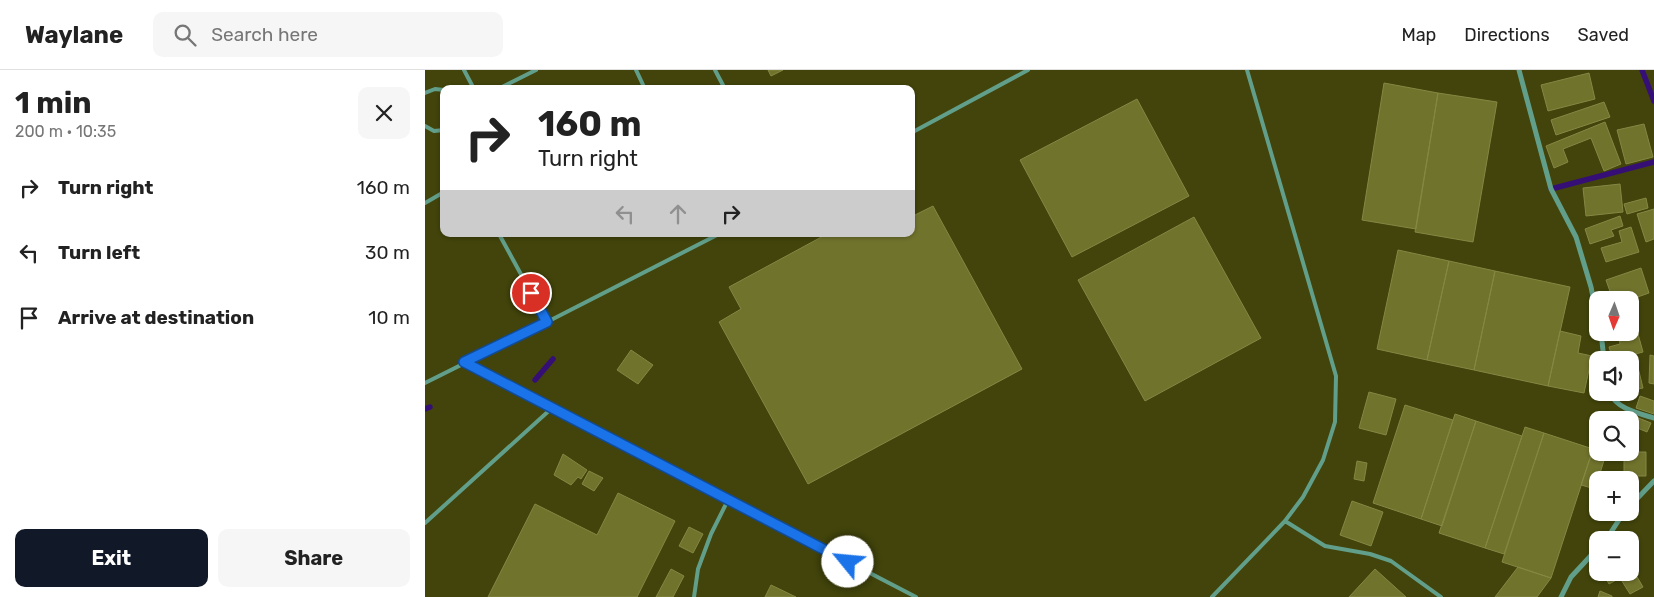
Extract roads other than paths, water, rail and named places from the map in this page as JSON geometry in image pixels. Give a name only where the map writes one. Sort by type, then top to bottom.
[{"type":"street","points":[[1519,70],[1549,182],[1576,237],[1592,291]]},
{"type":"street","points":[[1614,401],[1627,410],[1654,418]]},
{"type":"street","points":[[1639,497],[1654,481]]},
{"type":"street","points":[[1561,597],[1571,577],[1589,558]]},
{"type":"lane","points":[[464,70],[472,85]]},
{"type":"lane","points":[[506,85],[536,70]]},
{"type":"lane","points":[[635,70],[643,85]]},
{"type":"lane","points":[[715,70],[723,85]]},
{"type":"lane","points":[[915,130],[1028,70]]},
{"type":"lane","points":[[1212,597],[1285,521],[1303,497],[1323,460],[1335,422],[1336,376],[1247,70]]},
{"type":"lane","points":[[425,94],[435,89],[440,90]]},
{"type":"lane","points":[[425,126],[434,131],[440,130]]},
{"type":"lane","points":[[425,203],[440,194]]},
{"type":"lane","points":[[501,237],[547,322]]},
{"type":"lane","points":[[425,382],[713,237]]},
{"type":"lane","points":[[464,362],[916,597]]},
{"type":"lane","points":[[425,523],[552,408]]},
{"type":"lane","points":[[694,597],[698,569],[711,534],[729,500]]},
{"type":"lane","points":[[1285,521],[1325,546],[1370,554],[1391,561],[1441,597]]},
{"type":"waterway","points":[[1642,70],[1654,101]]},
{"type":"waterway","points":[[1551,189],[1654,162]]},
{"type":"waterway","points":[[535,380],[553,359]]},
{"type":"waterway","points":[[425,409],[430,407]]}]
